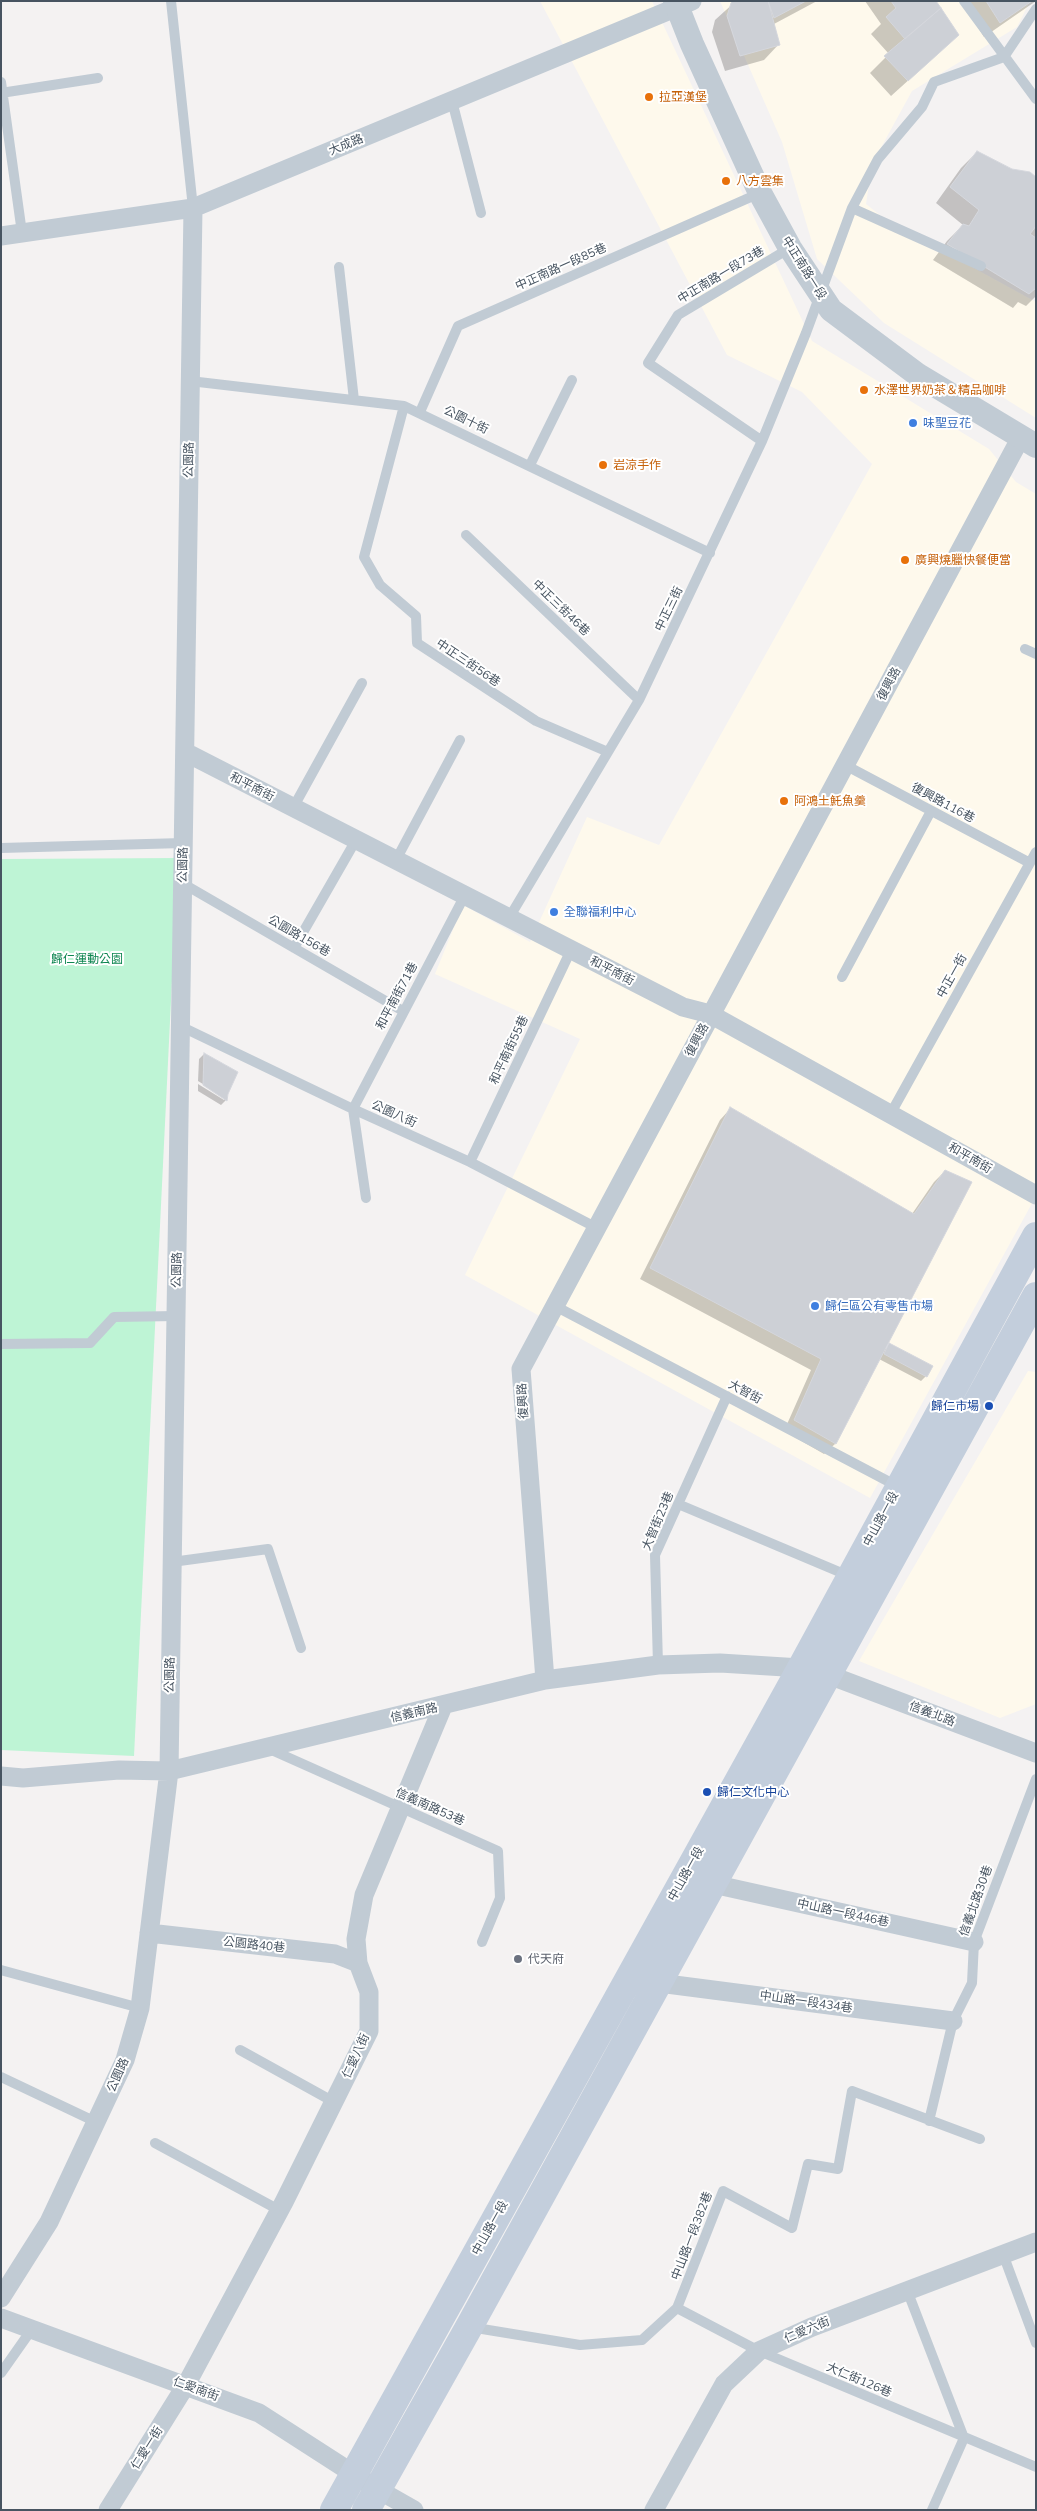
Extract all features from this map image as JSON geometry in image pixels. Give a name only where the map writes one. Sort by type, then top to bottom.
[{"type":"main road","name":"中山路一段","points":[[372,2499],[469,2327],[829,1674],[911,1494],[1035,1239]]},
{"type":"main road","name":"中山路一段","points":[[334,2510],[850,1577],[911,1494],[1036,1296]]},
{"type":"street","name":"大成路","points":[[1,236],[193,208],[682,4]]},
{"type":"street","name":"中正南路一段","points":[[682,4],[692,44],[760,194],[790,248],[831,310],[918,375],[1028,441]]},
{"type":"street","name":"公園路","points":[[1,2298],[49,2222],[125,2060],[140,2008],[169,1771],[193,208]]},
{"type":"street","name":"復興路","points":[[545,1680],[521,1369],[845,765],[1028,441]]},
{"type":"street","name":"和平南街","points":[[185,752],[683,1007],[710,1014],[1036,1195]]},
{"type":"street","name":"信義南路","points":[[1,1776],[23,1778],[119,1770],[169,1771],[545,1680],[658,1665],[720,1663],[801,1668],[829,1674]]},
{"type":"street","name":"信義北路","points":[[829,1674],[1036,1753]]},
{"type":"street","name":"仁愛八街","points":[[186,2385],[279,2210],[369,2032],[369,1992],[358,1963],[356,1939],[364,1895],[443,1706]]},
{"type":"street","name":"中山路一段446巷","points":[[713,1884],[974,1942]]},
{"type":"street","name":"公園路40巷","points":[[149,1933],[335,1954],[358,1963]]},
{"type":"street","name":"中山路一段434巷","points":[[659,1983],[953,2022]]},
{"type":"street","name":"仁愛六街","points":[[654,2510],[724,2384],[758,2351],[812,2327],[1036,2242]]},
{"type":"street","name":"仁愛南街","points":[[1,2318],[259,2413],[354,2474],[372,2499],[414,2510]]},
{"type":"street","name":"仁愛一街","points":[[108,2510],[186,2385]]},
{"type":"lane","points":[[171,1],[193,208]]},
{"type":"lane","points":[[964,1],[1036,99]]},
{"type":"lane","points":[[1004,56],[1036,9]]},
{"type":"lane","name":"中正三街","points":[[509,918],[639,700],[762,441],[820,296],[852,208],[878,159],[922,107],[934,82],[1004,56]]},
{"type":"lane","points":[[22,233],[2,89],[98,78]]},
{"type":"lane","points":[[452,101],[481,213]]},
{"type":"lane","name":"中正南路一段85巷","points":[[420,412],[458,326],[760,194]]},
{"type":"lane","points":[[852,208],[981,266]]},
{"type":"lane","name":"中正南路一段73巷","points":[[762,441],[648,363],[678,315],[790,248]]},
{"type":"lane","points":[[339,267],[354,400]]},
{"type":"lane","points":[[530,465],[572,380]]},
{"type":"lane","name":"公園十街","points":[[190,381],[404,406],[420,412],[710,553]]},
{"type":"lane","name":"中正三街56巷","points":[[404,406],[364,557],[380,585],[416,616],[417,643],[536,721],[608,752]]},
{"type":"lane","name":"中正三街46巷","points":[[466,535],[639,700]]},
{"type":"lane","points":[[1025,649],[1036,654]]},
{"type":"lane","points":[[293,808],[362,683]]},
{"type":"lane","points":[[396,860],[460,740]]},
{"type":"lane","name":"復興路116巷","points":[[845,765],[1030,863]]},
{"type":"lane","points":[[842,977],[931,811]]},
{"type":"lane","points":[[294,948],[356,840]]},
{"type":"lane","points":[[1,848],[183,843]]},
{"type":"lane","name":"中正一街","points":[[891,1113],[1036,852]]},
{"type":"lane","name":"公園路156巷","points":[[182,883],[403,1011]]},
{"type":"lane","name":"和平南街71巷","points":[[352,1109],[465,895]]},
{"type":"lane","name":"和平南街55巷","points":[[470,1162],[571,950]]},
{"type":"lane","name":"公園八街","points":[[180,1026],[352,1109],[470,1162],[597,1228]]},
{"type":"lane","points":[[352,1109],[366,1198]]},
{"type":"lane","name":"大智街","points":[[555,1306],[911,1494]]},
{"type":"lane","points":[[1,1344],[90,1343],[114,1316],[176,1316]]},
{"type":"lane","name":"大智街23巷","points":[[658,1665],[656,1556],[728,1396]]},
{"type":"lane","points":[[678,1504],[850,1577]]},
{"type":"lane","points":[[172,1562],[268,1549],[301,1648]]},
{"type":"lane","name":"信義南路53巷","points":[[266,1748],[498,1851],[500,1898],[482,1942]]},
{"type":"lane","name":"信義北路30巷","points":[[929,2121],[953,2022],[972,1983],[974,1942],[1036,1779]]},
{"type":"lane","points":[[1,1970],[140,2008]]},
{"type":"lane","points":[[240,2050],[334,2102]]},
{"type":"lane","points":[[1,2077],[96,2122]]},
{"type":"lane","name":"中山路一段382巷","points":[[469,2327],[580,2345],[642,2340],[677,2308],[723,2191],[792,2228],[808,2164],[838,2169],[852,2091],[980,2139]]},
{"type":"lane","points":[[155,2143],[279,2210]]},
{"type":"lane","points":[[1003,2254],[1036,2343]]},
{"type":"lane","points":[[907,2290],[964,2438],[932,2510]]},
{"type":"lane","name":"大仁街126巷","points":[[677,2308],[758,2351],[1036,2467]]},
{"type":"lane","points":[[1,2373],[32,2329]]},
{"type":"shaded area","points":[[540,1],[652,1],[812,341],[989,449],[1016,482],[1036,494],[1036,1196],[870,1498],[465,1275],[580,1039],[435,974],[463,905],[530,942],[587,817],[659,845],[872,464],[802,392],[727,355]]},
{"type":"shaded area","points":[[720,1],[1030,1],[1017,27],[912,91],[872,164],[866,204],[886,220],[1036,302],[1036,418],[884,323],[817,259],[782,142]]},
{"type":"shaded area","points":[[1028,1371],[1036,1372],[1036,1704],[1000,1718],[859,1661]]},
{"type":"green space","name":"歸仁運動公園","points":[[178,858],[134,1756],[1,1750],[1,859]]},
{"type":"building","points":[[733,1],[768,1],[780,45],[740,56],[727,16]]},
{"type":"building","points":[[768,1],[806,1],[774,18]]},
{"type":"building","points":[[891,1],[936,1],[941,8],[905,39],[886,17],[896,8]]},
{"type":"building","points":[[986,1],[1032,1],[1000,23]]},
{"type":"building","points":[[941,8],[959,35],[908,81],[884,56]]},
{"type":"building","points":[[977,151],[1012,169],[1030,172],[1036,177],[1036,226],[1030,234],[1036,238],[1036,288],[1029,294],[947,244],[963,224],[969,226],[979,210],[950,187]]},
{"type":"building","points":[[204,1053],[238,1072],[228,1094],[227,1101],[203,1085]]},
{"type":"building","name":"歸仁區公有零售市場","points":[[730,1107],[914,1214],[945,1170],[972,1182],[836,1444],[794,1420],[821,1359],[650,1268]]},
{"type":"building","points":[[889,1343],[933,1366],[927,1377],[884,1354]]},
{"type":"place","name":"拉亞漢堡","points":[[649,97]]},
{"type":"place","name":"八方雲集","points":[[726,181]]},
{"type":"place","name":"水澤世界奶茶＆精品咖啡","points":[[864,390]]},
{"type":"place","name":"味聖豆花","points":[[913,423]]},
{"type":"place","name":"岩涼手作","points":[[603,465]]},
{"type":"place","name":"廣興燒臘快餐便當","points":[[905,560]]},
{"type":"place","name":"阿鴻土魠魚羹","points":[[784,801]]},
{"type":"place","name":"全聯福利中心","points":[[554,912]]},
{"type":"place","name":"歸仁區公有零售市場","points":[[815,1306]]},
{"type":"place","name":"歸仁市場","points":[[989,1406]]},
{"type":"place","name":"歸仁文化中心","points":[[707,1792]]},
{"type":"place","name":"代天府","points":[[518,1959]]}]
